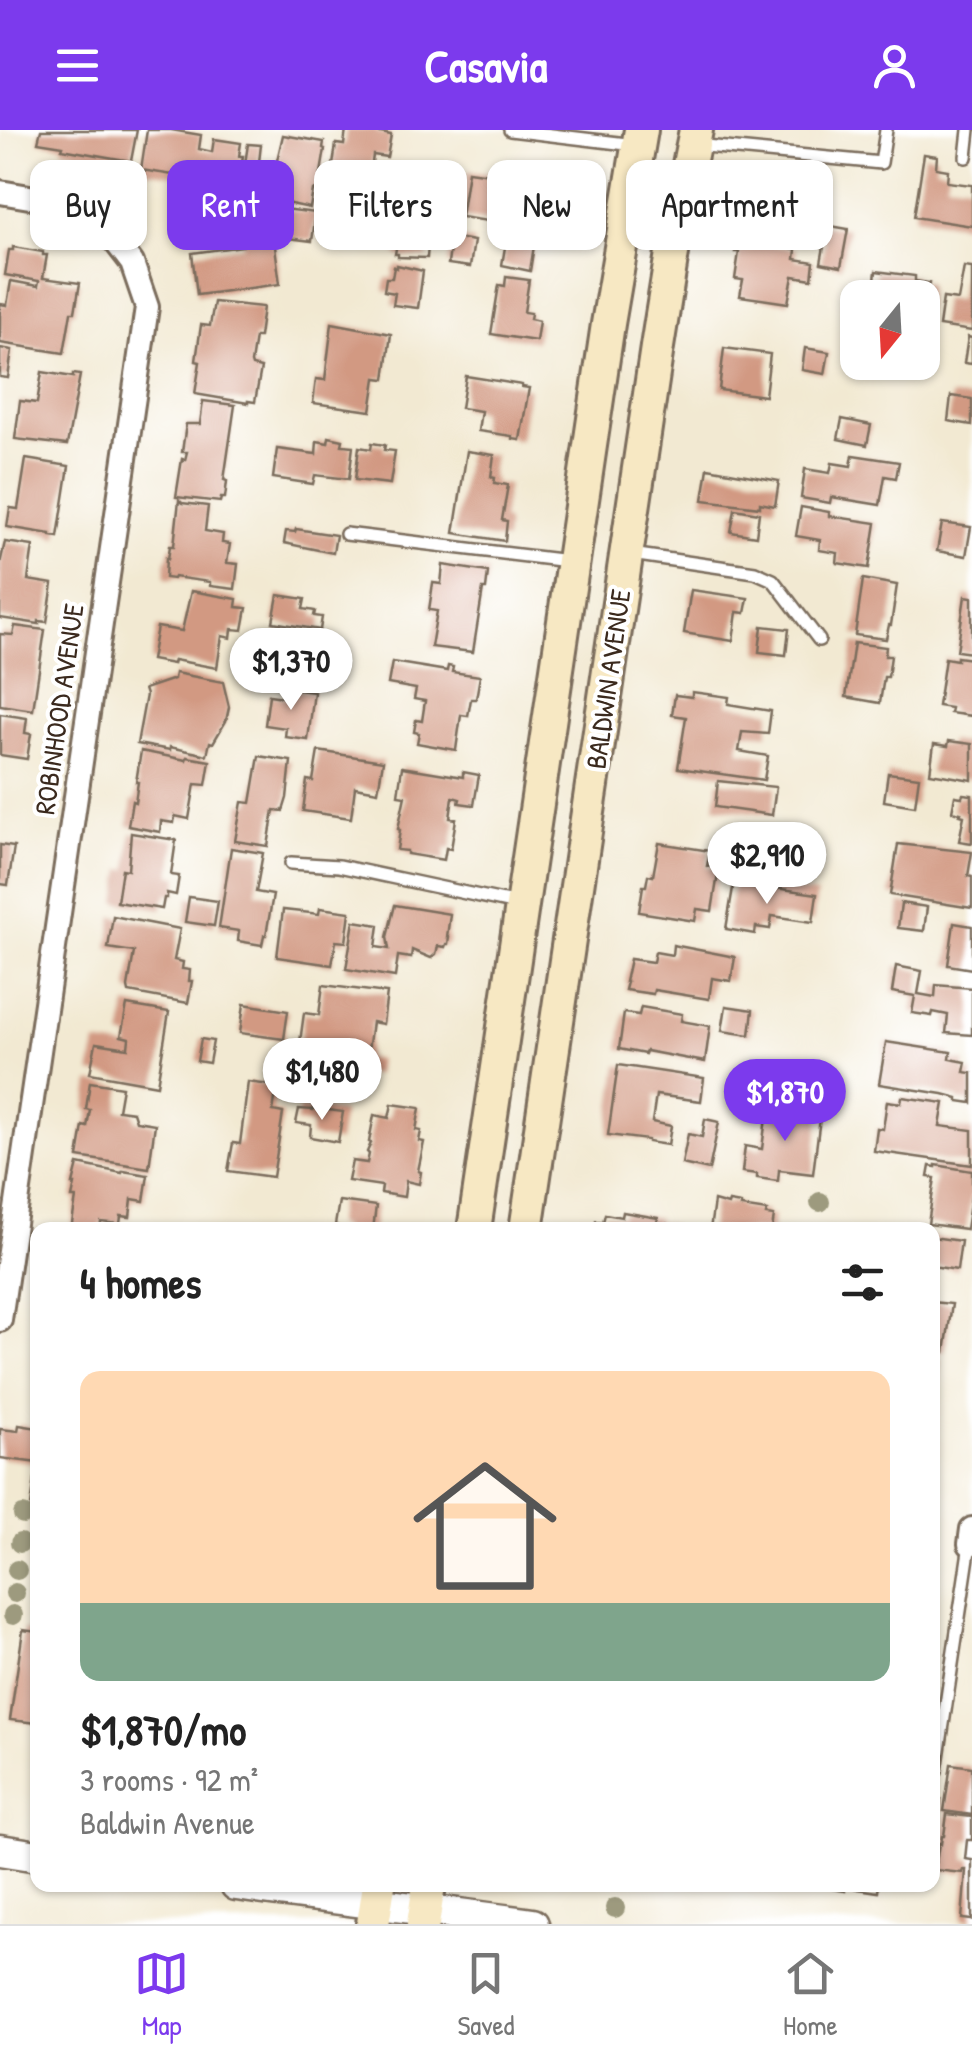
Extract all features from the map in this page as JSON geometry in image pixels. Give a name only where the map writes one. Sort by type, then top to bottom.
[{"type":"main road","name":"BALDWIN AVENUE","points":[[475,1222],[572,562],[640,138]]},
{"type":"main road","name":"BALDWIN AVENUE","points":[[527,1222],[675,234],[694,138]]},
{"type":"main road","points":[[521,905],[573,914]]},
{"type":"street","name":"ROBINHOOD AVENUE","points":[[0,192],[59,202],[105,228],[132,263],[148,307],[0,1320]]},
{"type":"street","points":[[0,1850],[30,1855]]},
{"type":"street","points":[[285,1892],[376,1905],[426,1906],[533,1924]]},
{"type":"lane","points":[[510,130],[640,138]]},
{"type":"lane","points":[[694,138],[881,163],[886,130]]},
{"type":"lane","points":[[966,157],[969,130]]},
{"type":"lane","points":[[346,534],[572,562]]},
{"type":"lane","points":[[626,554],[755,572],[773,580],[819,640]]},
{"type":"lane","points":[[291,863],[339,866],[521,905]]},
{"type":"lane","points":[[940,1744],[971,1537]]},
{"type":"building","points":[[41,130],[137,130],[131,160],[38,142]]},
{"type":"building","points":[[147,130],[201,135],[199,149],[212,152],[214,139],[241,143],[239,156],[243,156],[242,160],[167,160],[167,174],[147,171],[147,160],[142,160]]},
{"type":"building","points":[[346,130],[377,130],[391,135],[387,157],[334,160],[336,144],[344,145]]},
{"type":"building","points":[[283,135],[324,142],[323,160],[314,160],[310,208],[294,205],[294,160],[277,160]]},
{"type":"building","points":[[248,144],[261,145],[259,160],[246,160]]},
{"type":"building","points":[[924,154],[937,156],[936,168],[948,170],[947,182],[972,185],[972,226],[914,217]]},
{"type":"building","points":[[468,171],[487,174],[487,221],[467,218]]},
{"type":"building","points":[[294,210],[314,213],[312,241],[294,239]]},
{"type":"building","points":[[833,226],[848,229],[841,267],[821,263],[823,250],[833,250]]},
{"type":"building","points":[[467,240],[474,241],[470,267],[448,264],[450,250],[467,250]]},
{"type":"building","points":[[9,250],[47,255],[43,278],[80,283],[64,353],[0,343],[0,304],[7,305],[11,281],[38,286],[39,281],[5,275]]},
{"type":"building","points":[[275,250],[280,284],[197,295],[192,253]]},
{"type":"building","points":[[396,250],[428,250],[427,258],[395,254]]},
{"type":"building","points":[[504,250],[533,250],[530,271],[502,265]]},
{"type":"building","points":[[796,250],[795,259],[814,262],[812,279],[793,276],[788,303],[740,296],[743,280],[735,279],[739,252],[735,252]]},
{"type":"building","points":[[397,265],[423,271],[418,308],[393,305],[395,293],[384,291],[386,278],[392,278]]},
{"type":"building","points":[[964,267],[972,268],[972,331],[940,326],[943,298],[958,300]]},
{"type":"building","points":[[876,271],[915,276],[915,280],[875,280]]},
{"type":"building","points":[[506,277],[529,280],[524,312],[539,321],[536,341],[491,334],[499,285],[505,286]]},
{"type":"building","points":[[214,302],[263,307],[251,363],[261,368],[255,402],[195,394],[201,325],[210,326]]},
{"type":"building","points":[[332,323],[391,334],[385,379],[376,378],[371,411],[313,403],[316,379],[325,380]]},
{"type":"building","points":[[968,337],[972,338],[972,364],[964,363]]},
{"type":"building","points":[[0,348],[12,350],[8,378],[0,377]]},
{"type":"building","points":[[724,348],[770,354],[765,396],[719,390]]},
{"type":"building","points":[[805,348],[829,352],[825,374],[802,370]]},
{"type":"building","points":[[42,372],[80,375],[67,445],[15,439],[20,401],[37,403]]},
{"type":"building","points":[[466,376],[529,388],[520,440],[478,431],[481,411],[461,408]]},
{"type":"building","points":[[951,396],[972,399],[972,425],[948,421]]},
{"type":"building","points":[[203,401],[235,405],[225,498],[220,502],[176,497],[182,459],[185,460],[187,452],[182,452],[186,424],[200,424]]},
{"type":"building","points":[[842,419],[871,425],[867,445],[838,439]]},
{"type":"building","points":[[329,437],[353,446],[349,479],[315,475],[313,484],[273,478],[277,449],[316,454],[317,441],[328,443]]},
{"type":"building","points":[[372,443],[395,451],[390,484],[355,480],[359,447],[371,449]]},
{"type":"building","points":[[467,451],[494,455],[491,477],[495,478],[494,483],[508,485],[502,520],[507,521],[505,541],[454,533]]},
{"type":"building","points":[[853,455],[899,462],[896,478],[885,476],[880,505],[831,497],[830,503],[801,498],[805,469],[830,473],[832,463],[851,466]]},
{"type":"building","points":[[26,459],[69,466],[58,537],[7,527],[10,508],[18,509]]},
{"type":"building","points":[[708,468],[779,481],[775,506],[703,500]]},
{"type":"building","points":[[179,500],[208,506],[205,531],[223,534],[222,543],[230,544],[227,563],[238,564],[235,589],[210,586],[210,582],[165,578],[166,558],[170,546],[174,546]]},
{"type":"building","points":[[801,507],[876,523],[869,568],[837,563],[838,553],[819,550],[820,540],[796,536]]},
{"type":"building","points":[[735,509],[759,513],[756,536],[731,532]]},
{"type":"building","points":[[942,523],[971,527],[966,556],[937,551]]},
{"type":"building","points":[[286,531],[336,535],[333,553],[284,543]]},
{"type":"building","points":[[5,542],[33,546],[28,580],[53,584],[47,622],[0,618],[0,564]]},
{"type":"building","points":[[443,565],[488,572],[473,652],[431,647],[437,611],[429,610],[433,583],[441,584]]},
{"type":"building","points":[[863,579],[897,585],[886,639],[855,635]]},
{"type":"building","points":[[691,590],[748,598],[745,613],[737,612],[733,641],[684,633]]},
{"type":"building","points":[[191,591],[237,599],[236,607],[247,608],[243,630],[232,629],[231,638],[222,636],[217,668],[151,660],[157,627],[182,631]]},
{"type":"building","points":[[278,595],[305,599],[303,609],[322,617],[320,630],[273,622]]},
{"type":"building","points":[[965,596],[972,597],[972,653],[957,651]]},
{"type":"building","points":[[15,626],[45,630],[33,710],[0,705],[0,634],[13,635]]},
{"type":"building","points":[[762,626],[789,629],[786,655],[759,652]]},
{"type":"building","points":[[854,643],[886,647],[885,656],[891,656],[880,703],[846,697]]},
{"type":"building","points":[[945,658],[972,659],[972,716],[950,713],[951,708],[938,706]]},
{"type":"building","points":[[392,662],[447,671],[448,666],[453,667],[452,672],[480,676],[468,716],[461,715],[456,750],[417,743],[416,720],[422,721],[425,701],[414,699],[416,689],[388,684]]},
{"type":"building","points":[[175,673],[223,682],[229,707],[226,721],[210,742],[207,755],[137,744],[144,689],[174,679]]},
{"type":"building","points":[[291,689],[314,692],[308,740],[285,737],[286,728],[265,725],[269,695],[290,698]]},
{"type":"building","points":[[692,692],[729,697],[728,704],[771,711],[768,734],[742,732],[739,751],[768,756],[764,780],[678,768],[686,717],[672,715],[675,695],[692,697]]},
{"type":"building","points":[[0,714],[27,718],[25,733],[31,734],[27,759],[0,755]]},
{"type":"building","points":[[949,741],[972,744],[972,780],[930,773],[934,744],[948,746]]},
{"type":"building","points":[[141,751],[210,761],[206,785],[195,784],[189,819],[175,816],[174,823],[161,821],[160,832],[128,826]]},
{"type":"building","points":[[318,751],[383,761],[378,791],[355,787],[351,818],[303,811],[307,780],[313,781]]},
{"type":"building","points":[[259,756],[291,761],[287,798],[283,811],[274,810],[268,846],[235,841],[242,802],[251,803]]},
{"type":"building","points":[[402,767],[463,777],[463,772],[479,775],[474,805],[459,803],[460,799],[453,797],[450,818],[456,819],[451,849],[446,848],[444,860],[397,850],[405,796],[398,795]]},
{"type":"building","points":[[888,773],[919,777],[915,806],[884,801]]},
{"type":"building","points":[[718,781],[776,787],[772,815],[715,807]]},
{"type":"building","points":[[972,795],[972,843],[959,841],[964,816],[952,811],[955,796]]},
{"type":"building","points":[[131,833],[176,840],[171,875],[179,876],[176,895],[167,893],[162,909],[117,902],[122,869],[128,870]]},
{"type":"building","points":[[659,843],[710,851],[707,866],[719,868],[712,911],[697,909],[695,921],[639,912],[643,886],[648,875],[653,876]]},
{"type":"building","points":[[898,844],[972,852],[968,876],[972,877],[972,908],[890,895]]},
{"type":"building","points":[[0,845],[14,847],[8,885],[0,884]]},
{"type":"building","points":[[231,848],[263,853],[256,892],[273,895],[262,945],[238,941],[239,931],[219,928]]},
{"type":"building","points":[[734,882],[817,894],[813,922],[772,916],[770,929],[756,927],[755,934],[726,929]]},
{"type":"building","points":[[189,897],[218,901],[214,926],[185,922]]},
{"type":"building","points":[[901,903],[927,907],[924,931],[898,928]]},
{"type":"building","points":[[395,905],[450,914],[448,944],[438,946],[431,958],[412,950],[411,958],[398,956],[395,977],[346,969],[354,921],[379,925],[376,947],[389,949],[387,937]]},
{"type":"building","points":[[320,908],[350,912],[346,942],[336,941],[332,965],[277,957],[283,910],[319,914]]},
{"type":"building","points":[[113,916],[180,929],[174,960],[183,962],[182,969],[190,970],[188,1003],[129,992],[134,952],[108,948]]},
{"type":"building","points":[[954,923],[972,926],[972,969],[948,965]]},
{"type":"building","points":[[673,945],[735,957],[731,981],[712,978],[709,999],[654,990],[653,994],[625,990],[630,959],[653,962],[655,952],[672,955]]},
{"type":"building","points":[[896,966],[922,971],[918,994],[935,997],[936,985],[972,988],[972,1035],[946,1033],[948,1015],[912,1013],[915,996],[892,992]]},
{"type":"building","points":[[323,985],[387,993],[383,1024],[372,1022],[367,1058],[378,1060],[376,1075],[297,1064],[304,1013],[319,1015]]},
{"type":"building","points":[[244,1004],[288,1011],[284,1039],[240,1033]]},
{"type":"building","points":[[127,1005],[169,1012],[157,1085],[90,1073],[96,1043],[128,1048],[129,1038],[121,1036]]},
{"type":"building","points":[[726,1006],[753,1010],[750,1035],[722,1031]]},
{"type":"building","points":[[641,1007],[682,1014],[681,1021],[710,1026],[705,1062],[619,1049],[624,1013],[639,1015]]},
{"type":"building","points":[[201,1039],[213,1041],[209,1063],[197,1061]]},
{"type":"building","points":[[886,1042],[951,1052],[950,1059],[966,1062],[964,1072],[972,1073],[972,1103],[943,1094],[879,1084]]},
{"type":"building","points":[[618,1065],[704,1078],[701,1101],[656,1095],[652,1122],[671,1126],[668,1145],[608,1135]]},
{"type":"building","points":[[90,1082],[122,1087],[118,1110],[133,1112],[136,1121],[155,1124],[149,1168],[78,1157],[90,1110],[86,1109]]},
{"type":"building","points":[[248,1082],[277,1086],[273,1111],[283,1113],[273,1177],[228,1171],[233,1143],[240,1144]]},
{"type":"building","points":[[902,1097],[944,1103],[940,1126],[972,1130],[972,1165],[874,1151],[877,1128],[883,1129],[887,1101],[901,1103]]},
{"type":"building","points":[[392,1104],[420,1108],[416,1130],[421,1131],[419,1141],[424,1142],[419,1184],[406,1181],[404,1197],[381,1193],[382,1186],[348,1181],[352,1161],[367,1163],[374,1115],[389,1118]]},
{"type":"building","points":[[775,1104],[821,1110],[813,1174],[779,1170],[778,1181],[742,1172],[745,1146],[762,1149],[766,1118],[773,1119]]},
{"type":"building","points":[[299,1109],[343,1112],[338,1142],[310,1137],[311,1125],[296,1123]]},
{"type":"building","points":[[705,1119],[719,1122],[709,1170],[682,1164],[688,1134],[702,1137]]},
{"type":"building","points":[[78,1164],[148,1175],[144,1201],[132,1199],[130,1217],[121,1216],[120,1222],[72,1222],[76,1198],[72,1198]]},
{"type":"building","points":[[930,1166],[972,1171],[966,1229],[928,1222],[935,1178],[928,1177]]},
{"type":"building","points":[[339,1201],[376,1206],[374,1222],[336,1222]]},
{"type":"building","points":[[714,1201],[741,1204],[774,1216],[773,1222],[711,1222]]},
{"type":"building","points":[[623,1212],[658,1218],[657,1222],[603,1222],[605,1214],[622,1217]]},
{"type":"building","points":[[940,1238],[961,1241],[957,1270],[940,1267]]},
{"type":"building","points":[[940,1303],[952,1304],[945,1352],[940,1351]]},
{"type":"building","points":[[19,1425],[30,1427],[30,1462],[0,1458],[0,1429],[18,1431]]},
{"type":"building","points":[[23,1630],[30,1631],[30,1722],[10,1720]]},
{"type":"building","points":[[951,1764],[972,1767],[972,1815],[944,1811]]},
{"type":"building","points":[[947,1814],[972,1817],[972,1840],[967,1840],[965,1859],[972,1860],[972,1920],[962,1919],[966,1870],[940,1871],[940,1844]]}]
